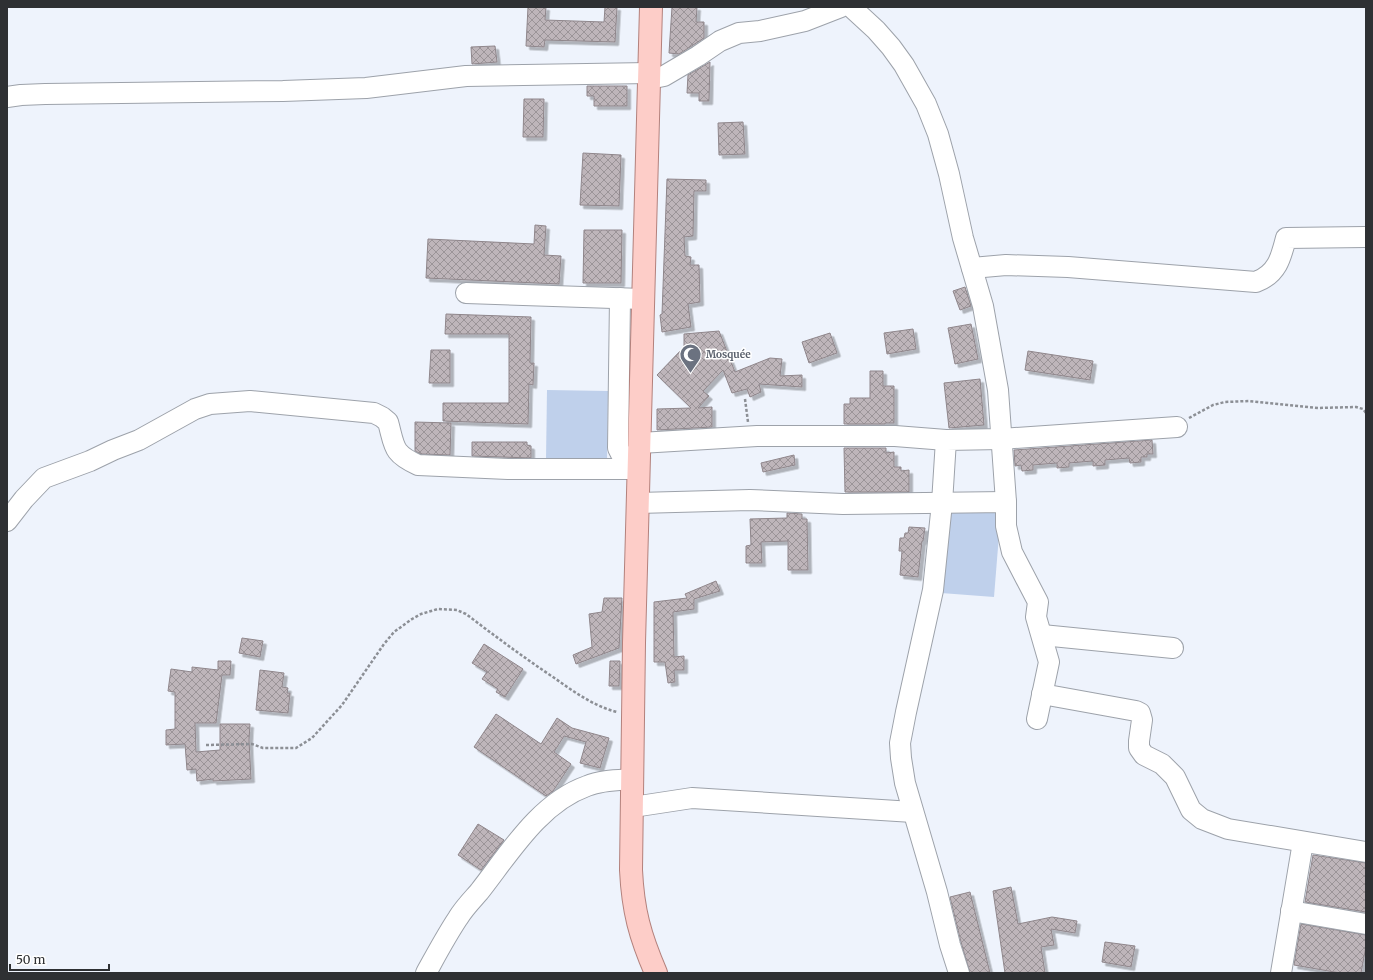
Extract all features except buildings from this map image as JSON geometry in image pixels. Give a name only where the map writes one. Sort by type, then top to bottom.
[{"type":"main road","points":[[651,7],[639,456],[631,863],[633,897],[637,921],[644,946],[656,973]]},
{"type":"street","points":[[7,97],[21,94],[284,91],[366,88],[466,76],[664,76],[720,41],[739,33],[760,31],[805,21],[841,7]]},
{"type":"street","points":[[851,7],[876,30],[891,47],[912,78],[926,104],[938,134],[949,174],[963,238],[983,306],[998,390],[1000,439],[1006,502],[1006,526],[1012,552],[1038,602],[1036,617],[1049,662],[1037,719]]},
{"type":"street","points":[[972,268],[1006,265],[1068,267],[1256,282],[1271,274],[1277,266],[1286,238],[1365,237]]},
{"type":"street","points":[[466,293],[643,299]]},
{"type":"street","points":[[620,298],[618,448],[621,454],[627,457],[639,456]]},
{"type":"street","points":[[7,521],[24,499],[44,478],[140,440],[195,409],[210,404],[230,402],[250,401],[374,413],[388,422],[392,443],[397,452],[406,460],[418,465],[508,469],[639,456],[750,437],[894,436],[946,440],[1000,439],[1177,427]]},
{"type":"street","points":[[946,440],[942,502],[933,590],[914,671],[900,743],[905,783],[959,973]]},
{"type":"street","points":[[638,503],[750,500],[843,504],[1006,502]]},
{"type":"street","points":[[1042,635],[1173,648]]},
{"type":"street","points":[[1042,694],[1136,711],[1140,713],[1142,720],[1139,748],[1144,755],[1162,764],[1175,777],[1191,810],[1202,819],[1228,829],[1366,852]]},
{"type":"street","points":[[426,973],[459,916],[480,891],[501,861],[537,820],[559,800],[586,786],[604,781],[632,779]]},
{"type":"street","points":[[633,807],[692,798],[913,812]]},
{"type":"street","points":[[1281,973],[1303,842]]},
{"type":"street","points":[[1291,910],[1366,924]]},
{"type":"path","points":[[745,398],[750,437]]},
{"type":"path","points":[[1177,427],[1207,408],[1225,402],[1249,401],[1318,408],[1356,407],[1362,409],[1366,413]]},
{"type":"path","points":[[206,745],[252,744],[263,748],[296,748],[312,738],[342,705],[394,632],[421,614],[438,609],[456,610],[466,614],[525,658],[573,691],[598,706],[615,712],[634,715]]},
{"type":"shaded area","points":[[547,390],[608,391],[607,461],[546,460]]},
{"type":"shaded area","points":[[948,507],[1001,510],[994,597],[941,593]]},
{"type":"place","name":"Mosquée","points":[[690,374]]}]
